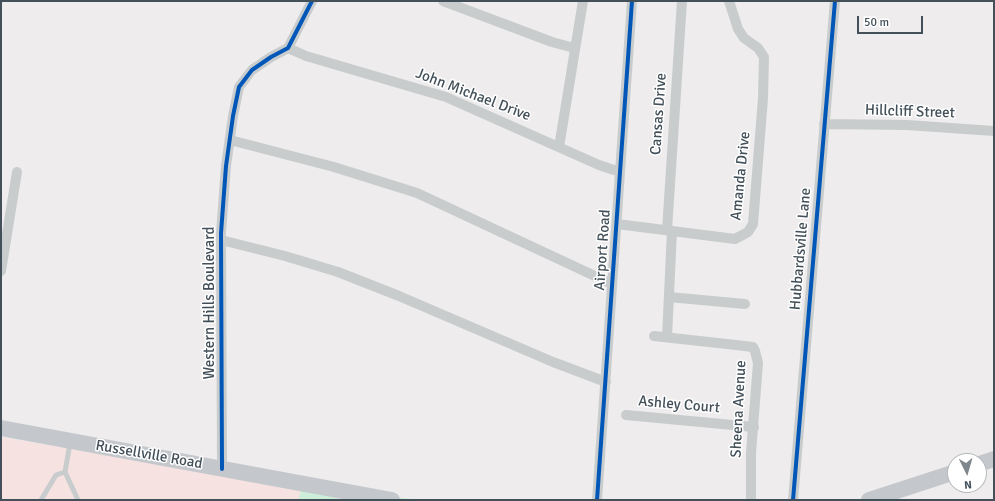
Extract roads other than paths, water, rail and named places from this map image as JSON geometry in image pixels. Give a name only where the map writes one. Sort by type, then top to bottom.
[{"type":"main road","name":"Russellville Road","points":[[1,428],[361,500]]},
{"type":"main road","name":"Russellville Road","points":[[1,432],[222,469],[392,500]]},
{"type":"main road","points":[[869,500],[947,475]]},
{"type":"main road","points":[[879,500],[947,475]]},
{"type":"street","points":[[288,48],[312,1]]},
{"type":"street","points":[[443,1],[552,42],[574,48]]},
{"type":"street","points":[[559,147],[574,48],[583,1]]},
{"type":"street","name":"Airport Road","points":[[597,500],[632,1]]},
{"type":"street","name":"Cansas Drive","points":[[667,338],[669,297],[669,230],[682,1]]},
{"type":"street","name":"Amanda Drive","points":[[617,224],[735,239],[748,232],[753,224],[762,106],[764,57],[758,48],[744,38],[738,30],[729,1]]},
{"type":"street","name":"Hubbardsville Lane","points":[[793,500],[835,1]]},
{"type":"street","name":"Western Hills Boulevard","points":[[222,469],[221,240],[230,140],[239,87],[252,70],[288,48]]},
{"type":"street","name":"John Michael Drive","points":[[288,48],[306,56],[446,97],[599,165],[620,172]]},
{"type":"street","name":"Hillcliff Street","points":[[824,124],[907,125],[994,131]]},
{"type":"street","points":[[230,140],[334,167],[417,193],[612,284]]},
{"type":"street","points":[[1,271],[17,172]]},
{"type":"street","points":[[221,240],[286,256],[338,272],[399,296],[553,362],[606,382]]},
{"type":"street","points":[[669,297],[745,304]]},
{"type":"street","name":"Sheena Avenue","points":[[654,336],[753,347],[758,362],[751,500]]},
{"type":"street","name":"Ashley Court","points":[[626,415],[754,427]]},
{"type":"lane","points":[[70,443],[65,472],[78,500]]},
{"type":"lane","points":[[41,500],[56,475],[65,472]]}]
